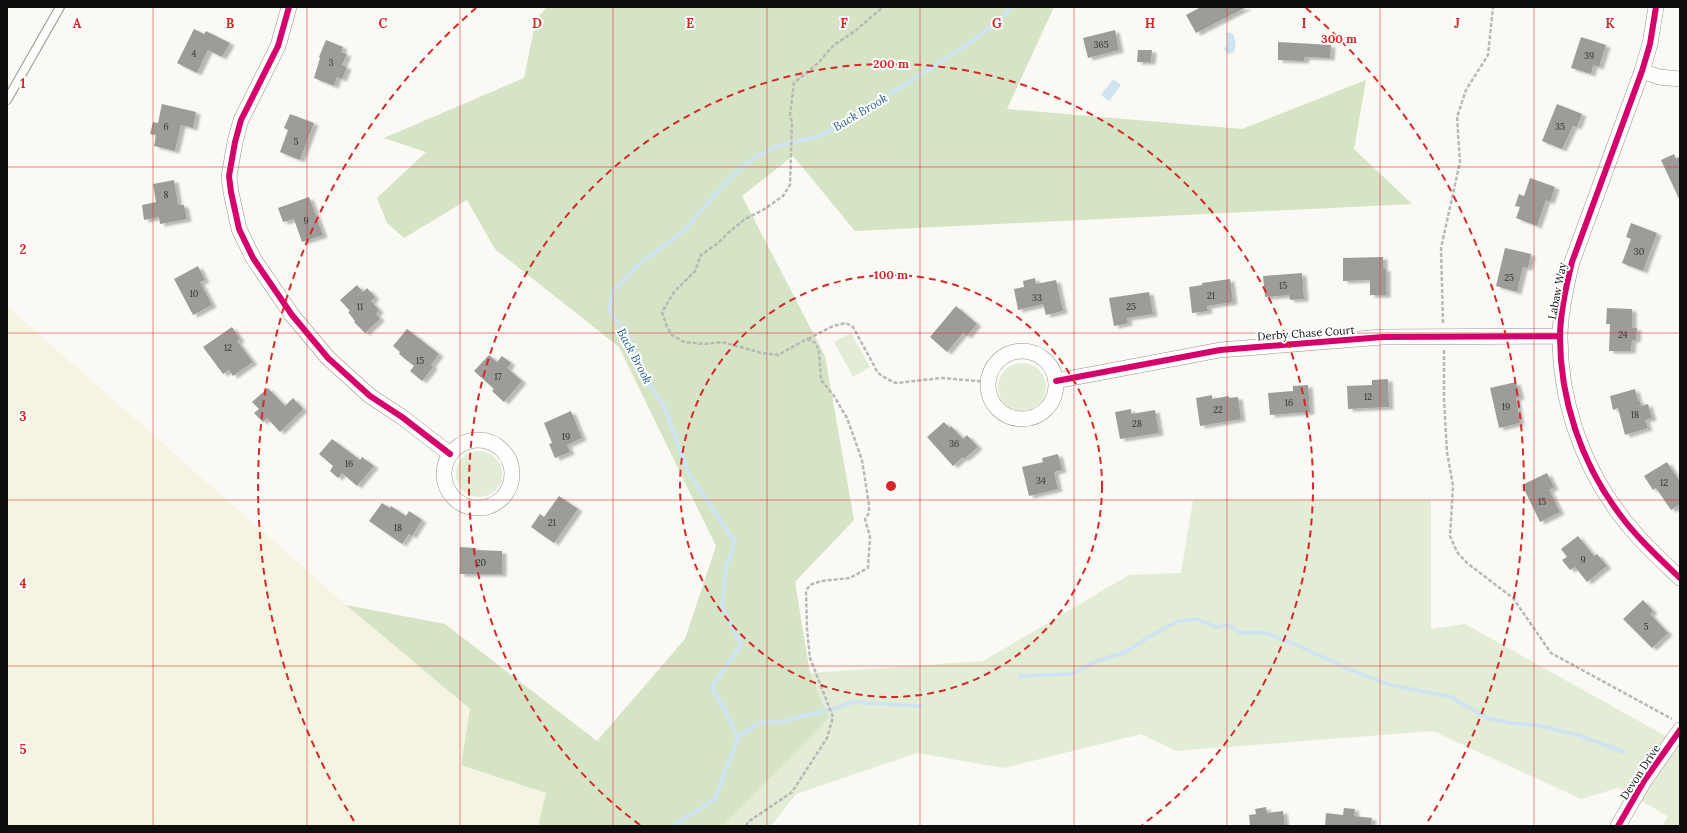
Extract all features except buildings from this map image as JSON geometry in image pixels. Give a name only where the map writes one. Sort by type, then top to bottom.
[{"type":"street","points":[[289,7],[278,46],[241,120],[235,142],[230,176],[231,192],[239,229],[253,258],[284,303],[328,358],[370,396],[402,417],[450,454]]},
{"type":"street","name":"Labaw Way","points":[[1656,7],[1650,44],[1642,71],[1572,262],[1566,289],[1560,336],[1565,385],[1570,413],[1588,462],[1600,486],[1622,518],[1634,533],[1680,578]]},
{"type":"street","points":[[1642,71],[1659,77],[1680,79]]},
{"type":"street","name":"Derby Chase Court","points":[[1056,381],[1220,350],[1383,337],[1560,336]]},
{"type":"street","points":[[1018,351],[1029,351],[1044,358],[1054,371],[1056,393],[1051,404],[1043,412],[1033,417],[1021,419],[1000,411],[993,402],[989,391],[988,382],[992,369],[998,360],[1007,354],[1018,351]]},
{"type":"street","points":[[480,439],[491,442],[501,448],[508,457],[512,467],[512,479],[502,498],[492,505],[481,508],[470,507],[460,503],[451,495],[444,480],[445,463],[450,454],[458,446],[469,441],[480,439]]},
{"type":"street","name":"Devon Drive","points":[[1618,826],[1677,725]]},
{"type":"lane","points":[[7,100],[60,7]]},
{"type":"path","points":[[883,7],[855,31],[834,45],[818,63],[794,83],[790,115],[792,122],[790,185],[782,196],[763,210],[742,222],[718,243],[701,255],[695,271],[674,292],[662,312],[667,327],[672,335],[684,342],[705,344],[722,342],[762,353],[778,354],[833,326],[846,323],[853,327],[878,372],[896,383],[942,378],[988,382]]},
{"type":"path","points":[[1444,328],[1441,248],[1460,162],[1457,117],[1466,90],[1488,55],[1493,7]]},
{"type":"path","points":[[746,826],[748,822],[792,792],[827,738],[833,717],[810,658],[807,629],[806,591],[810,585],[821,581],[850,578],[868,568],[870,559],[870,538],[865,519],[869,513],[869,506],[862,460],[852,430],[834,396],[821,380],[819,352],[816,343],[807,339]]},
{"type":"path","points":[[1444,346],[1444,399],[1447,452],[1453,486],[1450,536],[1457,552],[1467,563],[1513,598],[1551,653],[1677,725]]},
{"type":"green space","points":[[547,7],[1054,7],[1007,109],[1242,129],[1366,80],[1354,149],[1412,204],[855,231],[793,156],[742,196],[825,356],[854,520],[795,582],[810,673],[829,718],[722,826],[538,826],[546,793],[461,765],[470,709],[346,605],[445,624],[597,741],[685,639],[716,546],[619,347],[495,249],[467,200],[404,238],[387,223],[377,198],[426,152],[384,138],[524,78],[536,19]]},
{"type":"green space","points":[[7,306],[346,605],[470,709],[461,765],[546,793],[538,826],[7,826]]},
{"type":"green space","points":[[851,333],[870,367],[853,377],[834,342]]},
{"type":"green space","points":[[1022,363],[1031,365],[1039,370],[1044,378],[1046,387],[1044,396],[1039,404],[1031,409],[1022,411],[1013,409],[1005,404],[1000,396],[998,387],[1000,378],[1005,370],[1013,365]]},
{"type":"green space","points":[[475,451],[483,451],[492,455],[498,461],[502,474],[498,487],[492,493],[483,497],[475,497],[466,493],[460,487],[456,478],[456,470],[460,461],[466,455]]},
{"type":"green space","points":[[1193,500],[1431,500],[1431,629],[1465,624],[1680,744],[1680,826],[1662,826],[1668,816],[1618,788],[1581,799],[1433,731],[1176,751],[1141,734],[1004,768],[917,753],[796,794],[771,826],[722,826],[829,718],[810,673],[983,661],[1129,575],[1181,573]]},
{"type":"water","points":[[1228,32],[1233,34],[1236,44],[1233,53],[1228,54],[1224,49],[1227,43],[1226,34]]},
{"type":"water","points":[[1113,79],[1121,85],[1109,101],[1101,95]]},
{"type":"waterway","name":"Back Brook","points":[[673,826],[715,799],[738,737],[712,687],[741,645],[722,606],[726,568],[735,542],[689,474],[664,406],[647,380],[628,337],[609,310],[613,291],[639,264],[685,230],[710,200],[746,163],[774,147],[816,137],[842,125],[968,44],[1001,19],[1011,7]]},
{"type":"waterway","points":[[1020,676],[1071,674],[1097,661],[1126,652],[1150,636],[1178,621],[1197,619],[1216,627],[1228,625],[1241,633],[1266,633],[1297,645],[1348,669],[1390,685],[1451,697],[1487,718],[1510,723],[1536,725],[1578,735],[1624,752]]},
{"type":"waterway","points":[[738,737],[759,723],[785,721],[853,702],[921,706]]},
{"type":"cycle path","points":[[289,7],[278,46],[241,120],[235,142],[229,176],[239,229],[253,258],[292,315],[328,358],[370,396],[402,417],[450,454]]},
{"type":"cycle path","points":[[1656,7],[1650,44],[1642,71],[1572,262],[1562,309],[1560,337],[1561,360],[1569,406],[1575,429],[1593,472],[1605,493],[1632,530],[1680,578]]},
{"type":"cycle path","points":[[1056,381],[1220,350],[1383,337],[1560,336]]},
{"type":"cycle path","points":[[1618,826],[1644,781],[1680,730]]}]
